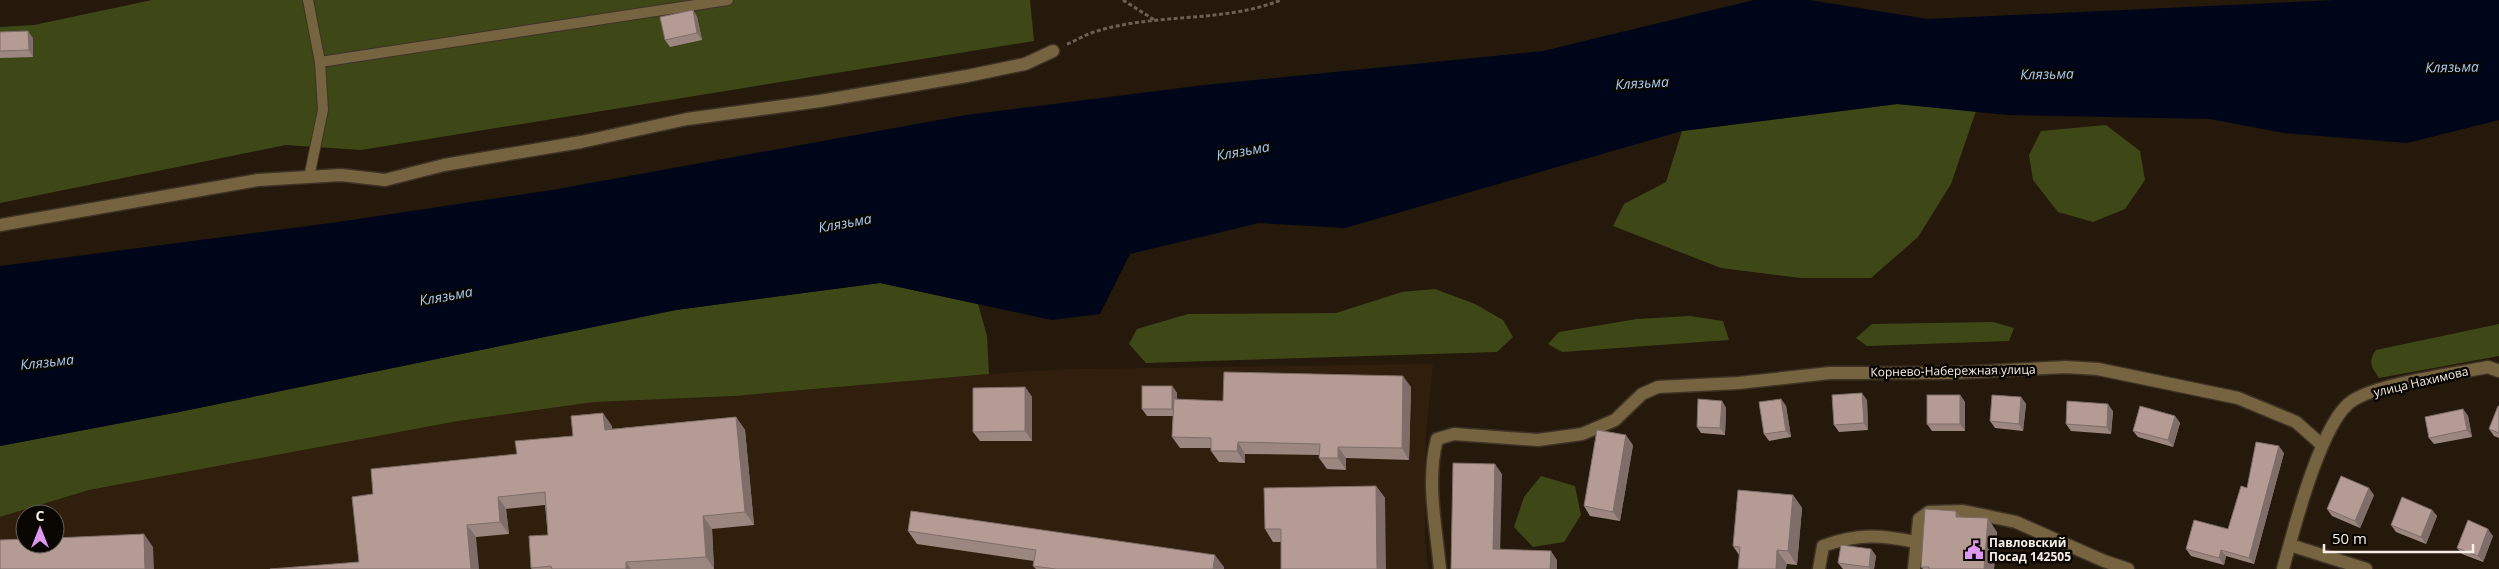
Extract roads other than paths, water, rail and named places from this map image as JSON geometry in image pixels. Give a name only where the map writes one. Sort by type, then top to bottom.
[{"type":"street","points":[[0,225],[258,180],[342,175],[385,180],[444,165],[581,142],[687,119],[820,101],[967,76],[1025,64],[1053,51]]},
{"type":"street","name":"Корнево-Набережная улица","points":[[1440,569],[1432,489],[1432,457],[1437,439],[1454,434],[1538,440],[1582,434],[1615,420],[1642,394],[1658,387],[1738,383],[1830,373],[1952,373],[2066,367],[2098,369],[2238,398],[2296,422],[2322,445]]},
{"type":"street","name":"улица Нахимова","points":[[2283,569],[2322,445],[2338,417],[2351,401],[2378,390],[2495,368]]},
{"type":"street","points":[[1914,569],[1918,520],[1929,512],[1963,510],[2016,522],[2104,565],[2128,569]]},
{"type":"street","points":[[1819,569],[1823,546],[1845,538],[1880,535],[1916,542]]},
{"type":"street","points":[[2290,545],[2366,569]]},
{"type":"lane","points":[[308,0],[320,62],[323,110],[309,177]]},
{"type":"lane","points":[[320,62],[728,0]]},
{"type":"water","name":"Клязьма","points":[[1754,0],[1809,0],[1928,19],[2336,0],[2499,0],[2499,120],[2407,143],[2284,133],[2210,119],[2007,115],[1897,104],[1682,131],[1345,228],[1259,223],[1130,254],[1100,314],[1052,320],[880,283],[676,310],[179,412],[0,446],[0,266],[331,223],[552,190],[966,115],[1204,85],[1543,51]]},
{"type":"place","name":"Павловский Посад 142505","points":[[1974,550]]}]
